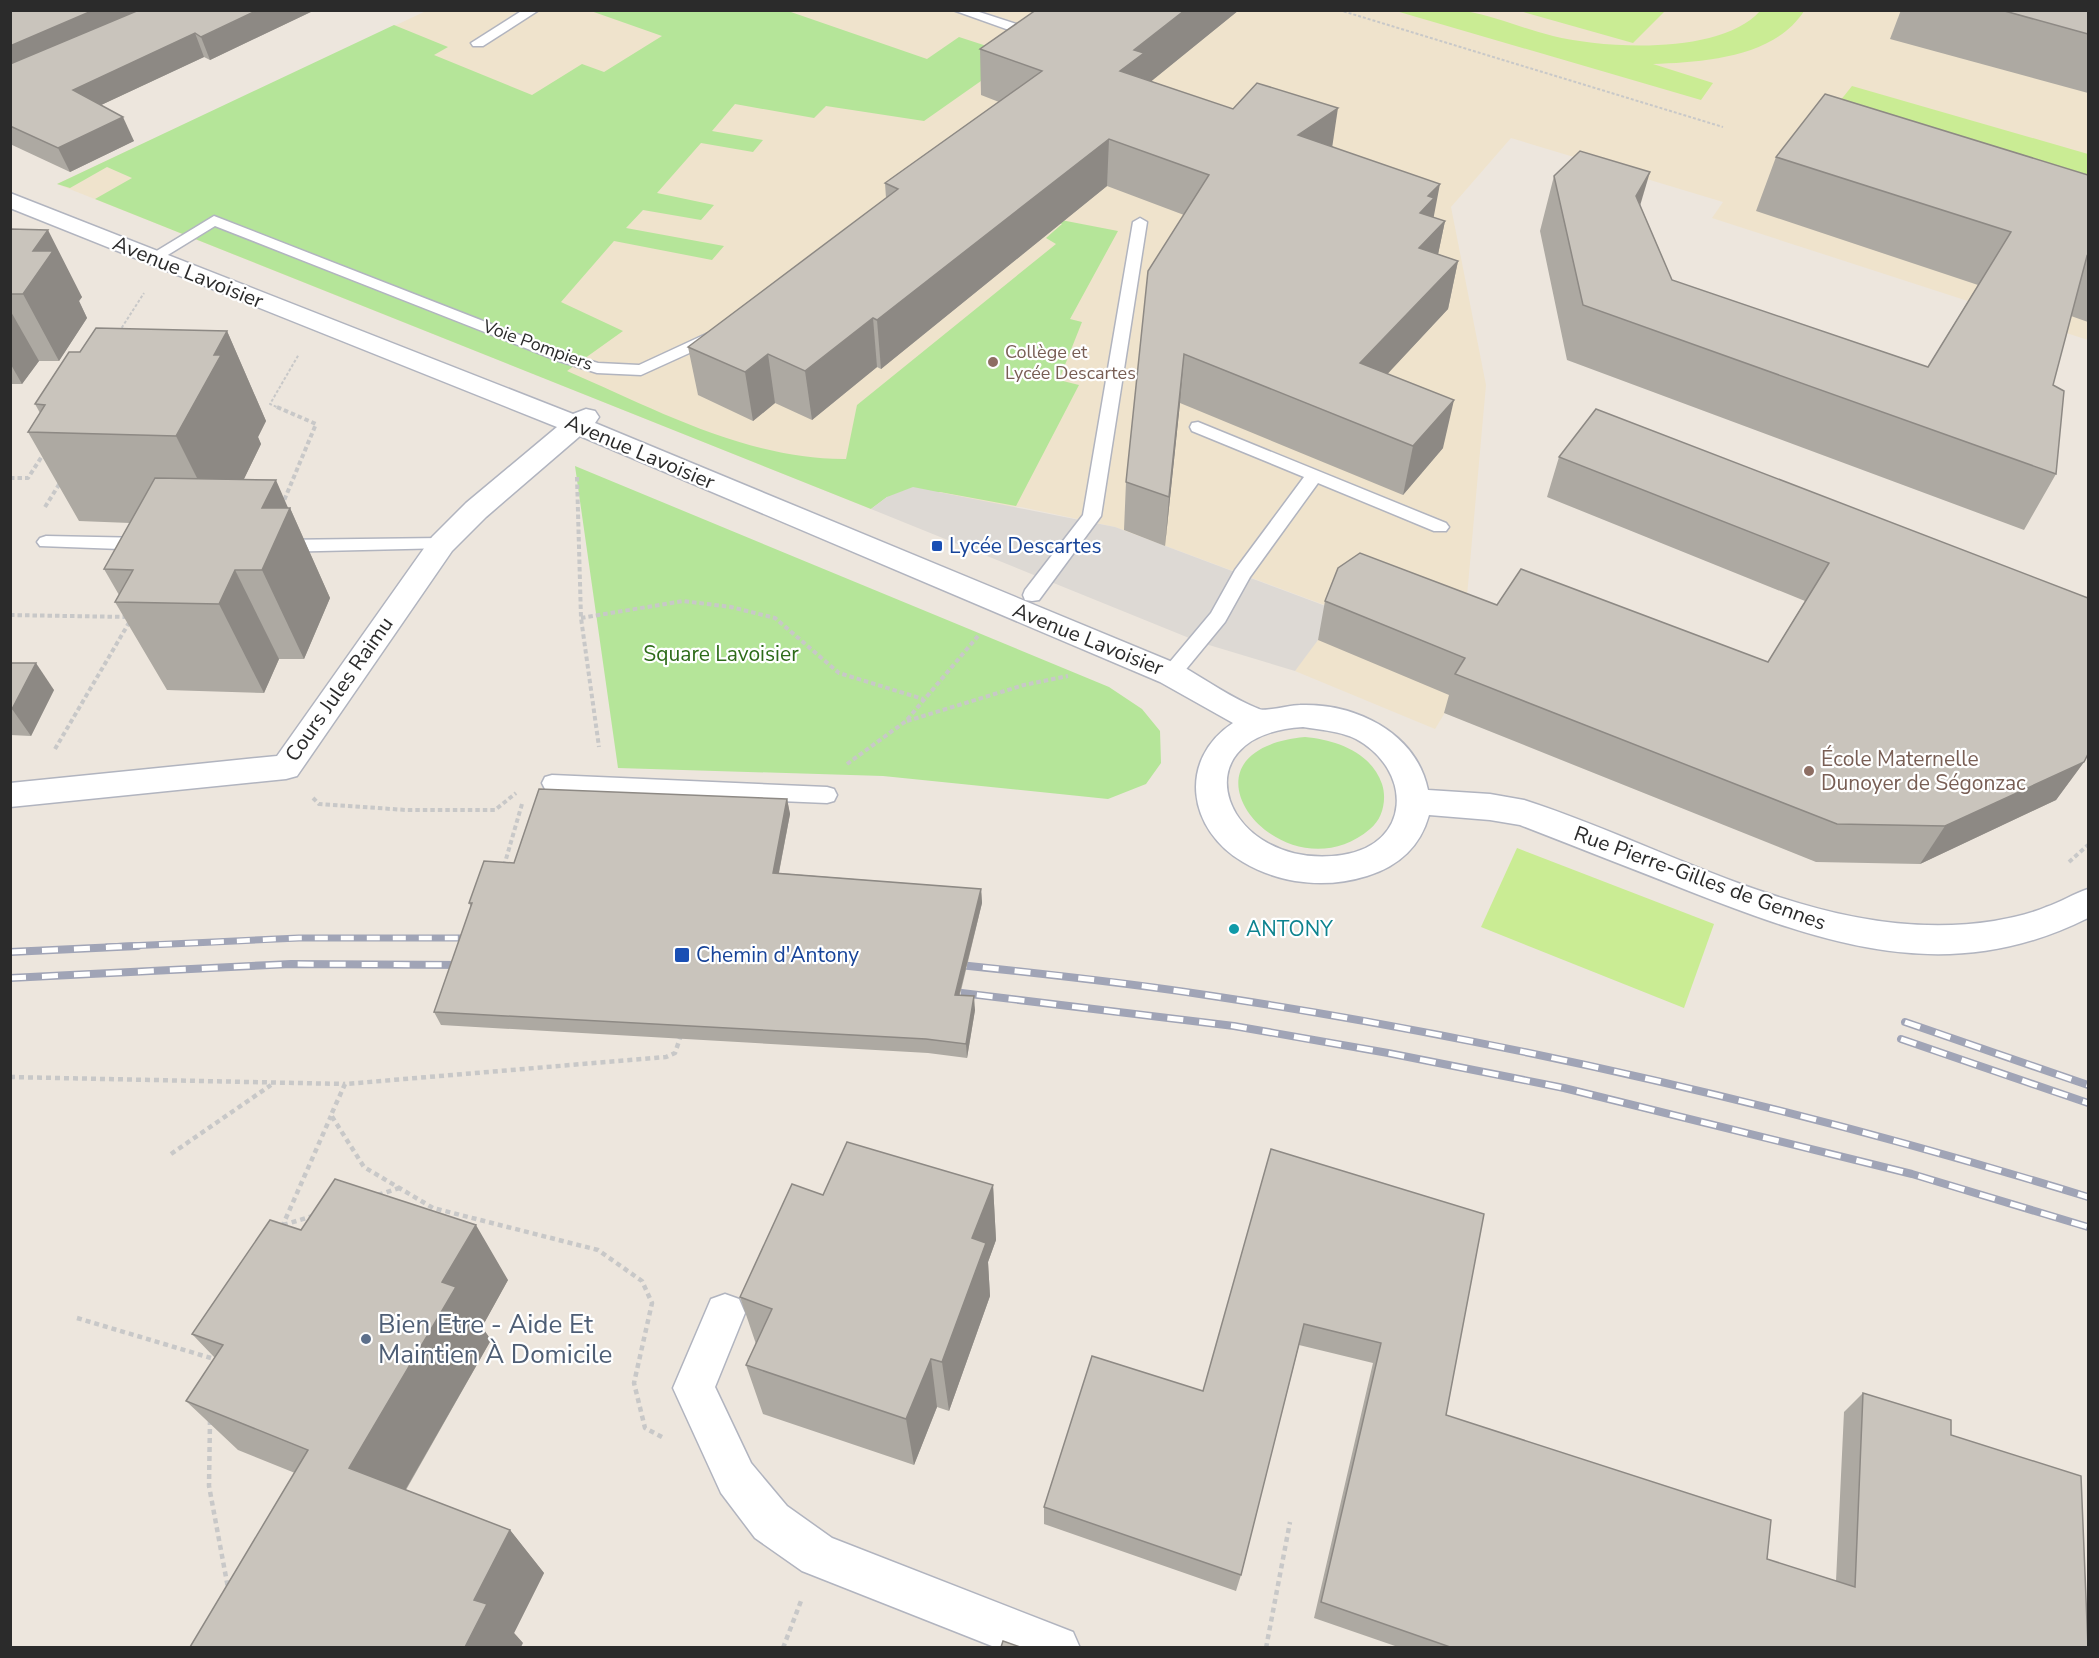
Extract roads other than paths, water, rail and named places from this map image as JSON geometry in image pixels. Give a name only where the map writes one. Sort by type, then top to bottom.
[{"type":"street","name":"Avenue Lavoisier","points":[[10,200],[316,323],[581,421],[1005,605],[1171,674],[1260,724]]},
{"type":"street","points":[[29,233],[56,220]]},
{"type":"street","name":"Cours Jules Raimu","points":[[19,794],[286,767],[442,544],[476,510],[581,421]]},
{"type":"street","points":[[1303,716],[1336,720],[1368,732],[1393,751],[1409,775],[1415,801],[1411,823],[1405,833],[1398,843],[1377,859],[1351,868],[1320,872],[1289,867],[1260,857],[1236,840],[1220,821],[1211,800],[1210,778],[1217,758],[1231,740],[1251,726],[1276,718],[1303,716]]},
{"type":"street","name":"Rue Pierre-Gilles de Gennes","points":[[1415,801],[1490,807],[1524,813],[1786,913],[1828,926],[1868,934],[1908,939],[1959,939],[2001,934],[2084,911]]},
{"type":"street","points":[[725,1313],[694,1388],[736,1478],[771,1522],[818,1555],[1057,1647]]},
{"type":"lane","points":[[478,43],[533,10]]},
{"type":"lane","points":[[959,10],[1057,42]]},
{"type":"lane","name":"Voie Pompiers","points":[[158,260],[214,220],[562,357],[597,368],[641,370],[708,340],[726,327]]},
{"type":"lane","points":[[1032,595],[1092,516],[1140,222]]},
{"type":"lane","points":[[1198,427],[1440,527]]},
{"type":"lane","points":[[1171,674],[1218,617],[1242,574],[1314,476]]},
{"type":"lane","points":[[46,542],[161,544]]},
{"type":"lane","points":[[266,546],[442,544]]},
{"type":"lane","points":[[552,783],[827,795]]},
{"type":"railway","points":[[107,947],[299,938],[475,938]]},
{"type":"railway","points":[[10,952],[138,946]]},
{"type":"railway","points":[[10,978],[291,964],[466,965]]},
{"type":"railway","points":[[951,964],[1206,995],[1318,1013],[1540,1055],[1761,1106],[1870,1134],[2088,1197]]},
{"type":"railway","points":[[945,991],[1234,1026],[1388,1053],[1564,1088],[1912,1174],[2088,1227]]},
{"type":"railway","points":[[1905,1022],[2088,1085]]},
{"type":"railway","points":[[1901,1039],[2088,1103]]},
{"type":"place","name":"Collège et Lycée Descartes","points":[[993,362]]},
{"type":"place","name":"Lycée Descartes","points":[[937,546]]},
{"type":"place","name":"École Maternelle Dunoyer de Ségonzac","points":[[1809,771]]},
{"type":"place","name":"ANTONY","points":[[1234,929]]},
{"type":"place","name":"Chemin d'Antony","points":[[682,955]]},
{"type":"place","name":"Bien Etre - Aide Et Maintien À Domicile","points":[[366,1339]]},
{"type":"park label","name":"Square Lavoisier","points":[[721,654]]}]
